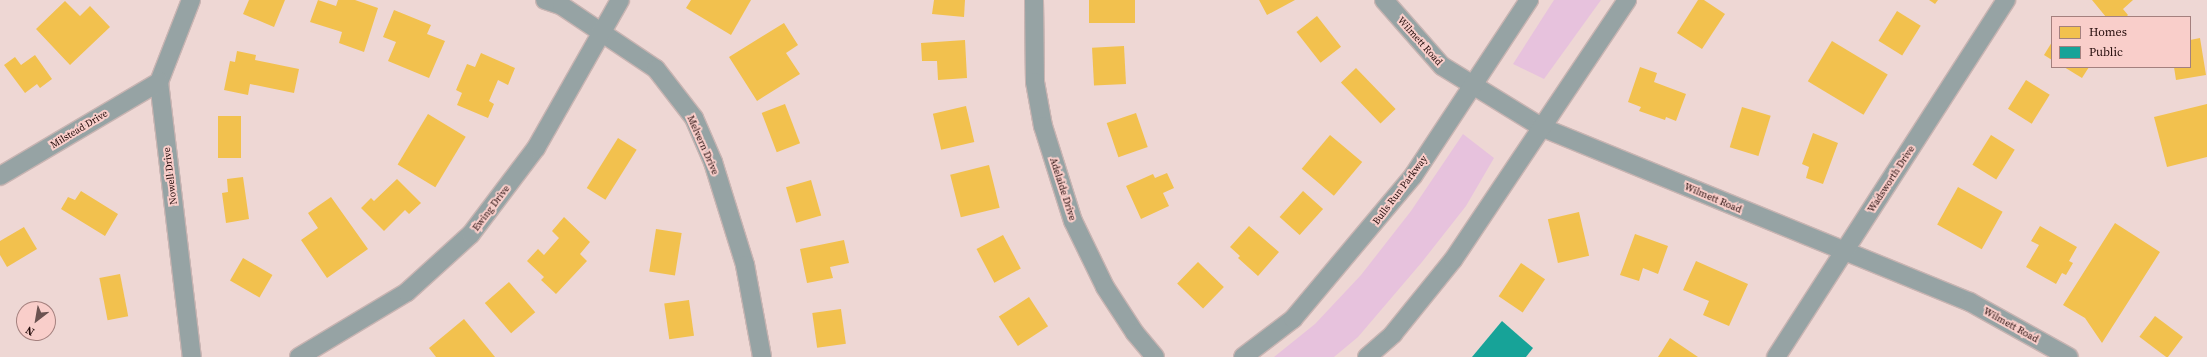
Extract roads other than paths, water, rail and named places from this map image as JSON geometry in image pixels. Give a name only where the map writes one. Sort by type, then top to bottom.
[{"type":"street","name":"Nowell Drive","points":[[191,0],[159,82],[192,357]]},
{"type":"street","name":"Melvern Drive","points":[[545,0],[562,6],[603,32],[656,69],[694,118],[713,162],[745,265],[762,357]]},
{"type":"street","name":"Ewing Drive","points":[[299,357],[407,292],[471,234],[536,148],[620,0]]},
{"type":"street","name":"Adelaide Drive","points":[[1034,0],[1035,82],[1044,126],[1073,221],[1105,287],[1135,332],[1155,357]]},
{"type":"street","name":"Wilmett Road","points":[[1384,0],[1442,66],[1541,127],[1844,253],[1970,302],[2069,357]]},
{"type":"street","name":"Bulls Run Parkway","points":[[1243,357],[1293,318],[1350,253],[1413,176],[1528,0]]},
{"type":"street","points":[[1367,357],[1393,334],[1453,260],[1627,0]]},
{"type":"street","name":"Wadsworth Drive","points":[[1776,357],[2006,0]]},
{"type":"street","name":"Milstead Drive","points":[[0,176],[159,82]]}]
